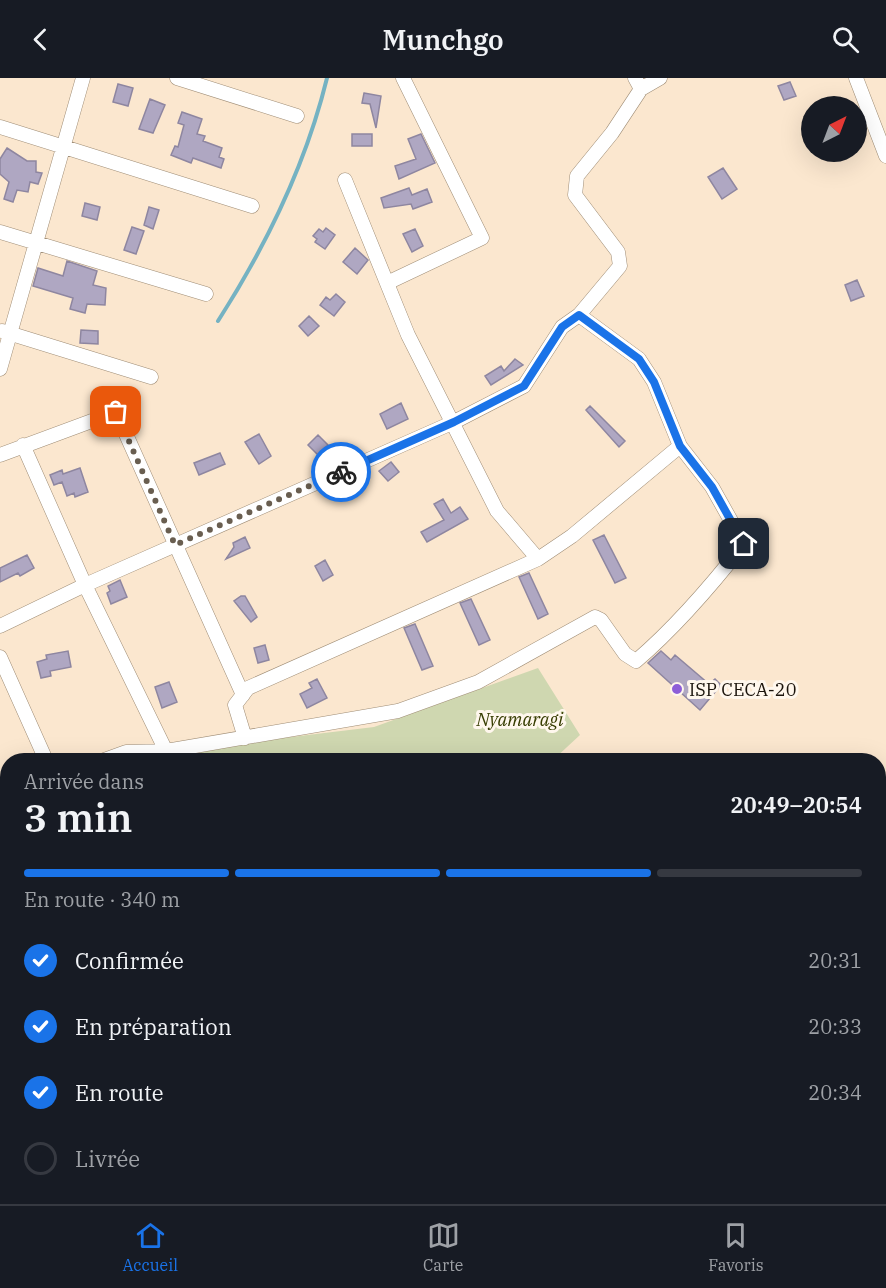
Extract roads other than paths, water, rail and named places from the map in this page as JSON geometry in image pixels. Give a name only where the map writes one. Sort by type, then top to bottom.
[{"type":"street","points":[[0,369],[4,331],[34,242],[82,78]]},
{"type":"street","points":[[177,78],[297,116]]},
{"type":"street","points":[[387,283],[482,238],[403,78]]},
{"type":"street","points":[[0,626],[85,585],[454,422],[524,386],[562,327],[579,315],[620,266],[618,252],[575,195],[577,176],[612,133],[638,83],[660,78]]},
{"type":"street","points":[[856,78],[886,156]]},
{"type":"street","points":[[0,127],[252,206]]},
{"type":"street","points":[[345,180],[408,335],[497,511],[538,559]]},
{"type":"street","points":[[0,232],[206,294]]},
{"type":"street","points":[[123,753],[166,751],[398,711],[478,682],[596,616],[625,654],[636,661],[707,591],[744,544],[712,487],[680,446],[654,382],[639,359],[579,315]]},
{"type":"street","points":[[4,331],[151,377]]},
{"type":"street","points":[[1,451],[116,412],[243,695]]},
{"type":"street","points":[[23,445],[85,585],[166,751]]},
{"type":"street","points":[[245,738],[235,705],[248,688],[538,559],[572,536],[680,446]]},
{"type":"street","points":[[0,657],[43,753]]},
{"type":"waterway","points":[[218,321],[236,293],[283,204],[308,142],[327,78]]},
{"type":"place","name":"ISP CECA-20","points":[[677,689]]},
{"type":"park label","name":"Nyamaragi","points":[[520,719]]}]
